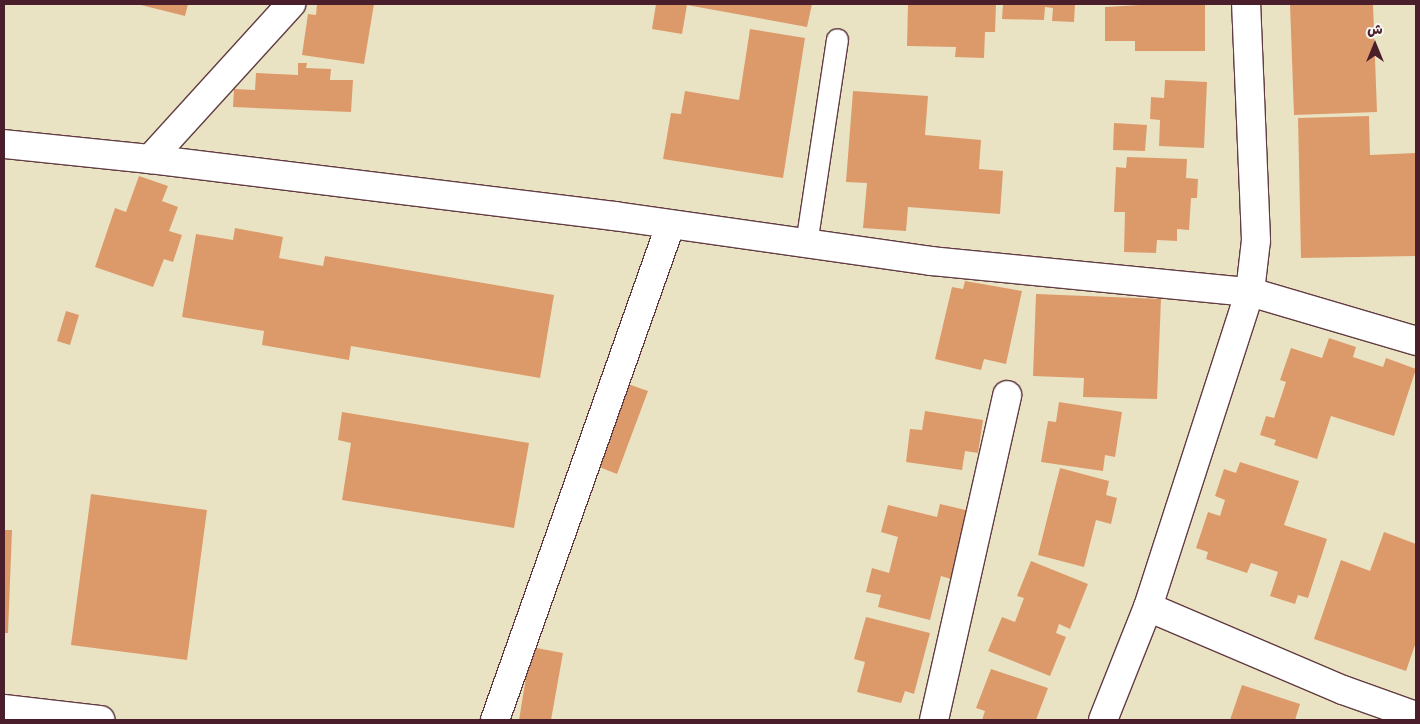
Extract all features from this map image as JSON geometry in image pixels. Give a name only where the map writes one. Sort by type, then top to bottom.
[{"type":"street","points":[[150,158],[291,4]]},
{"type":"street","points":[[1103,720],[1148,606],[1250,292],[1256,240],[1246,4]]},
{"type":"street","points":[[4,144],[150,158],[615,216],[670,226],[931,261],[1250,292],[1416,341]]},
{"type":"street","points":[[495,720],[670,226]]},
{"type":"street","points":[[934,720],[1007,395]]},
{"type":"street","points":[[1148,606],[1343,690],[1416,716]]},
{"type":"street","points":[[4,709],[100,720]]},
{"type":"lane","points":[[806,244],[837,39]]},
{"type":"building","points":[[137,4],[188,4],[185,16]]},
{"type":"building","points":[[317,4],[374,4],[364,64],[302,55],[308,14],[316,15]]},
{"type":"building","points":[[656,4],[812,4],[807,27],[687,5],[682,34],[652,29]]},
{"type":"building","points":[[908,4],[996,4],[995,32],[985,32],[984,58],[955,57],[956,47],[907,46]]},
{"type":"building","points":[[1003,4],[1075,4],[1074,22],[1052,21],[1053,8],[1045,7],[1044,20],[1002,19]]},
{"type":"building","points":[[1205,4],[1205,51],[1135,51],[1135,41],[1105,41],[1105,7]]},
{"type":"building","points":[[1290,4],[1373,4],[1377,112],[1294,115]]},
{"type":"building","points":[[750,29],[805,38],[783,178],[663,159],[671,113],[681,114],[685,91],[739,100]]},
{"type":"building","points":[[298,63],[307,63],[306,68],[331,69],[330,80],[353,80],[351,112],[233,107],[234,89],[255,90],[256,73],[298,75]]},
{"type":"building","points":[[1165,80],[1207,82],[1204,148],[1159,146],[1160,120],[1150,119],[1151,97],[1164,98]]},
{"type":"building","points":[[853,91],[928,96],[925,135],[981,140],[979,169],[1003,171],[1000,214],[908,207],[906,231],[863,228],[867,183],[846,182]]},
{"type":"building","points":[[1369,116],[1370,155],[1416,153],[1416,256],[1301,258],[1298,118]]},
{"type":"building","points":[[1114,123],[1147,125],[1145,151],[1113,150]]},
{"type":"building","points":[[1127,157],[1187,159],[1186,178],[1198,179],[1197,198],[1191,198],[1189,230],[1177,229],[1177,241],[1157,240],[1156,253],[1124,252],[1125,212],[1114,212],[1116,167],[1126,168]]},
{"type":"building","points":[[139,176],[168,186],[162,201],[178,207],[169,231],[182,235],[173,262],[164,259],[153,287],[95,267],[115,208],[126,212]]},
{"type":"building","points":[[235,228],[283,237],[279,258],[323,266],[325,256],[554,295],[540,378],[351,346],[349,360],[262,345],[264,331],[182,317],[196,234],[233,240]]},
{"type":"building","points":[[965,281],[1022,291],[1006,364],[984,359],[981,370],[935,359],[952,287],[963,289]]},
{"type":"building","points":[[1036,294],[1161,299],[1157,399],[1083,397],[1084,378],[1033,376]]},
{"type":"building","points":[[66,311],[79,315],[70,345],[57,341]]},
{"type":"building","points":[[1329,338],[1356,347],[1353,357],[1383,367],[1386,358],[1416,369],[1394,436],[1331,416],[1317,459],[1274,445],[1276,440],[1260,435],[1266,416],[1274,418],[1286,382],[1280,380],[1291,348],[1322,358]]},
{"type":"building","points":[[625,383],[648,391],[617,474],[594,465]]},
{"type":"building","points":[[1059,402],[1122,412],[1115,457],[1105,455],[1103,471],[1041,462],[1048,421],[1056,422]]},
{"type":"building","points":[[925,411],[983,420],[978,453],[965,451],[962,470],[906,462],[910,429],[922,430]]},
{"type":"building","points":[[342,412],[529,443],[514,528],[342,500],[351,443],[338,440]]},
{"type":"building","points":[[1240,462],[1299,481],[1284,525],[1327,539],[1308,598],[1298,595],[1295,604],[1270,596],[1278,572],[1251,563],[1247,573],[1206,559],[1208,552],[1196,548],[1208,512],[1220,516],[1225,500],[1215,496],[1224,469],[1236,473]]},
{"type":"building","points":[[1060,468],[1109,481],[1106,495],[1117,498],[1111,524],[1096,520],[1084,567],[1038,555]]},
{"type":"building","points":[[91,494],[207,510],[187,660],[71,645]]},
{"type":"building","points":[[940,504],[970,511],[954,580],[941,576],[930,620],[878,607],[881,595],[866,592],[872,568],[889,573],[898,537],[881,532],[888,505],[937,517]]},
{"type":"building","points":[[4,530],[12,530],[8,633],[4,633]]},
{"type":"building","points":[[1384,532],[1416,544],[1416,642],[1406,671],[1314,639],[1341,560],[1370,571]]},
{"type":"building","points":[[1031,561],[1088,584],[1070,629],[1059,624],[1056,633],[1066,637],[1050,676],[988,651],[1002,617],[1015,622],[1024,598],[1017,596]]},
{"type":"building","points":[[866,617],[930,633],[914,694],[905,691],[901,703],[857,692],[865,662],[854,659]]},
{"type":"building","points":[[531,647],[563,653],[551,720],[519,720]]},
{"type":"building","points":[[991,669],[1048,688],[1036,720],[982,720],[985,711],[976,708]]},
{"type":"building","points":[[1242,685],[1300,704],[1295,720],[1230,720]]}]
